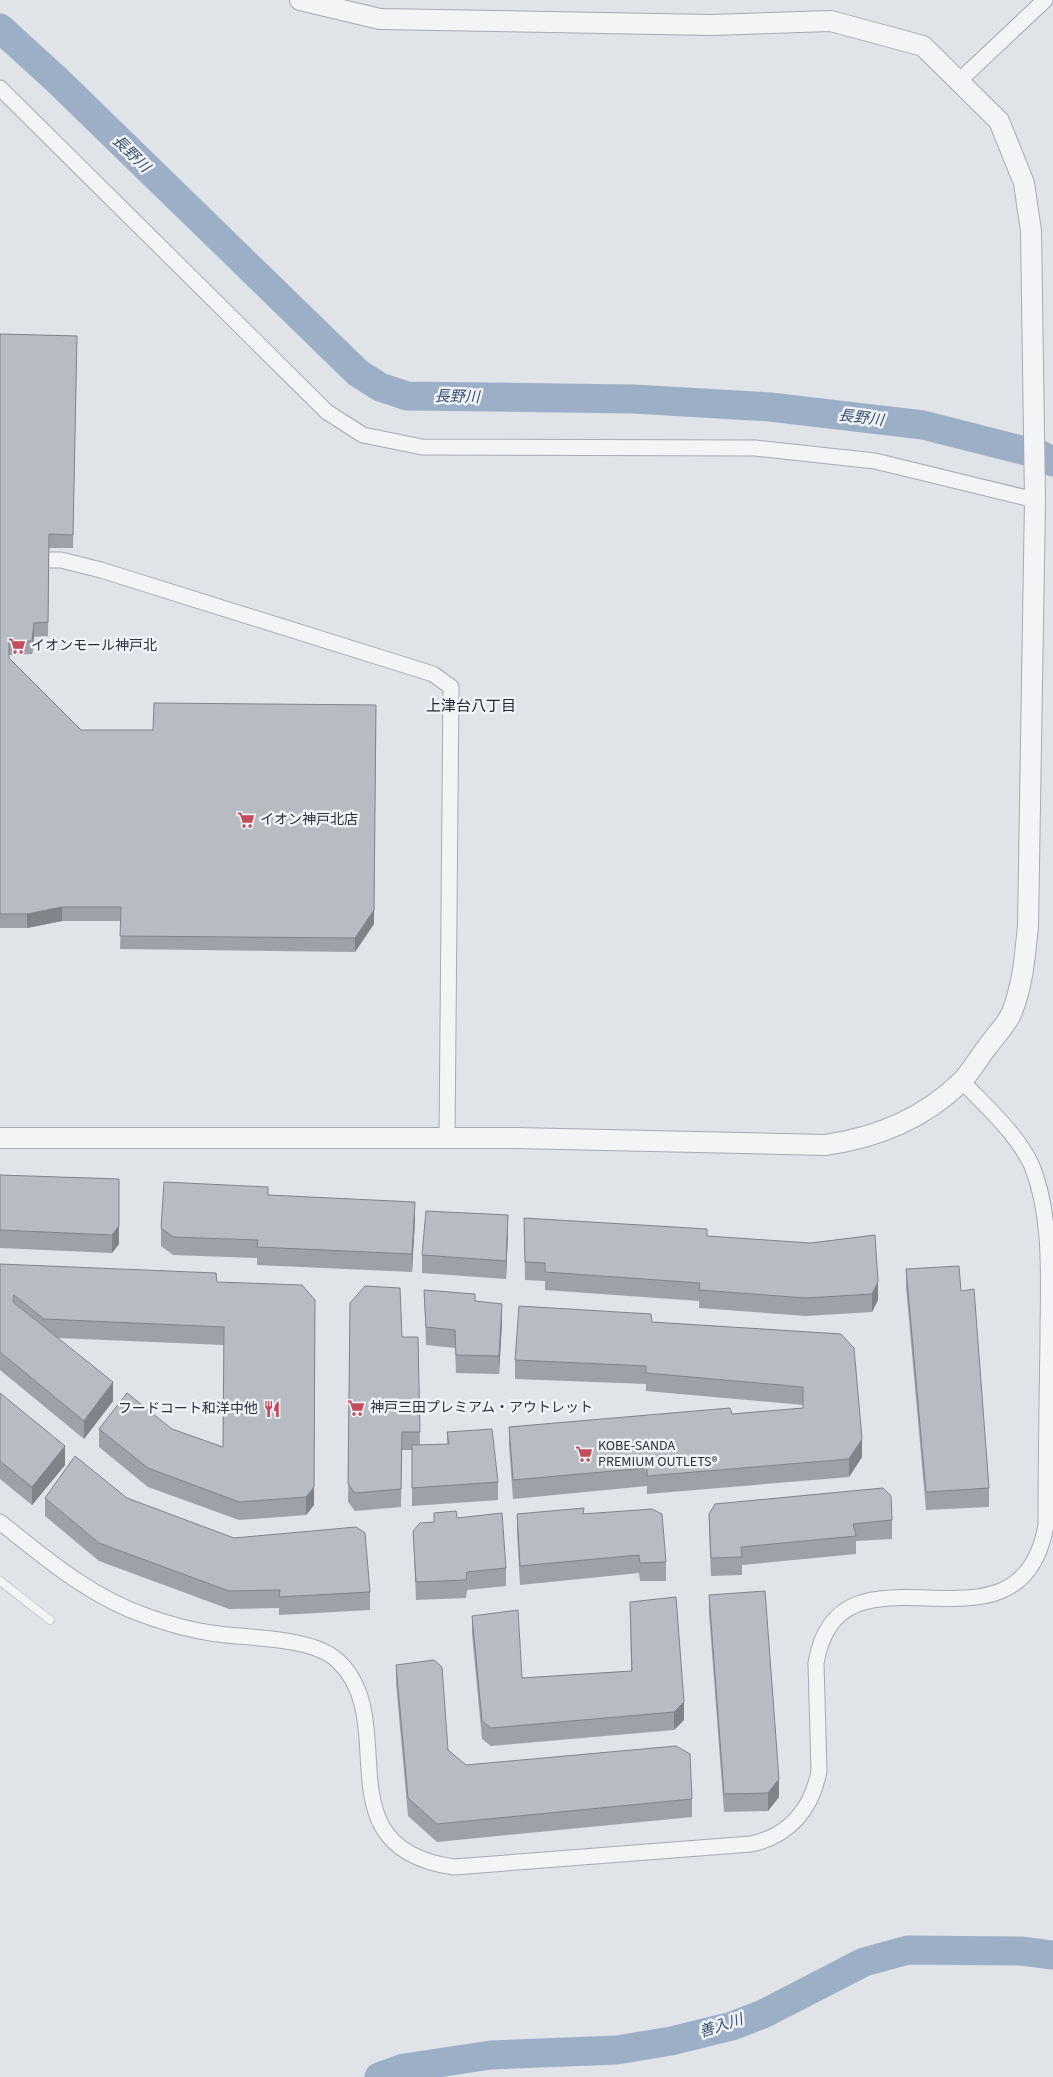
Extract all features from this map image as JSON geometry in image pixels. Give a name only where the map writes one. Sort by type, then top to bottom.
[{"type":"street","points":[[0,1138],[447,1139],[825,1145],[868,1136],[910,1119],[929,1108],[962,1081],[1012,1013],[1023,973],[1028,916],[1044,504],[1031,230],[1024,184],[999,121],[924,46],[831,22],[712,25],[380,19],[300,0]]},
{"type":"street","points":[[959,81],[1045,0]]},
{"type":"street","points":[[0,88],[328,412],[362,434],[422,447],[755,448],[875,460],[1044,504]]},
{"type":"street","points":[[0,560],[61,560],[100,570],[433,674],[451,687],[447,1139]]},
{"type":"street","points":[[0,1522],[70,1577],[120,1605],[147,1617],[176,1626],[210,1633],[305,1644],[321,1648],[338,1659],[351,1674],[359,1688],[364,1709],[371,1797],[377,1814],[388,1834],[405,1852],[420,1859],[454,1867],[751,1844],[765,1841],[792,1824],[803,1814],[817,1782],[819,1771],[816,1663],[819,1646],[826,1631],[836,1617],[845,1610],[867,1600],[880,1598],[970,1597],[998,1593],[1010,1588],[1022,1579],[1030,1569],[1042,1545],[1046,1525],[1049,1262],[1046,1210],[1039,1182],[1032,1165],[1020,1146],[962,1081]]},
{"type":"lane","points":[[0,1581],[50,1620]]},
{"type":"building","name":"イオンモール神戸北","points":[[0,334],[77,336],[73,535],[49,534],[48,622],[34,623],[32,641],[9,641],[9,658],[81,730],[153,730],[154,703],[376,705],[374,910],[355,938],[120,936],[121,907],[62,907],[27,914],[0,914]]},
{"type":"building","points":[[0,1175],[119,1179],[119,1226],[112,1235],[0,1230]]},
{"type":"building","points":[[164,1182],[268,1187],[268,1195],[415,1202],[412,1254],[257,1247],[258,1240],[173,1237],[161,1228]]},
{"type":"building","points":[[426,1211],[508,1215],[506,1261],[422,1255]]},
{"type":"building","points":[[524,1218],[707,1229],[707,1236],[811,1243],[875,1235],[878,1282],[872,1294],[806,1298],[699,1290],[700,1283],[545,1272],[545,1263],[525,1262]]},
{"type":"building","points":[[0,1264],[216,1273],[217,1282],[302,1285],[315,1300],[314,1487],[306,1497],[239,1502],[148,1468],[99,1429],[127,1393],[172,1429],[223,1447],[224,1327],[44,1319],[14,1295],[13,1302],[113,1382],[84,1421],[0,1352]]},
{"type":"building","points":[[959,1266],[961,1291],[974,1289],[989,1488],[926,1492],[906,1269]]},
{"type":"building","points":[[365,1286],[400,1288],[402,1337],[418,1337],[420,1432],[402,1432],[401,1489],[355,1493],[348,1484],[350,1303]]},
{"type":"building","points":[[424,1290],[475,1294],[475,1301],[502,1304],[499,1356],[456,1355],[455,1330],[426,1327]]},
{"type":"building","points":[[519,1306],[651,1314],[652,1322],[841,1334],[854,1348],[862,1439],[849,1459],[647,1476],[647,1468],[513,1480],[509,1427],[730,1408],[732,1414],[803,1408],[803,1387],[646,1373],[646,1366],[515,1360]]},
{"type":"building","points":[[0,1393],[65,1446],[32,1487],[0,1461]]},
{"type":"building","points":[[492,1429],[498,1482],[412,1488],[412,1445],[449,1444],[447,1432]]},
{"type":"building","points":[[75,1456],[127,1498],[234,1538],[356,1527],[365,1533],[370,1592],[279,1597],[280,1590],[229,1591],[99,1543],[45,1498]]},
{"type":"building","points":[[883,1488],[891,1496],[892,1520],[853,1524],[856,1536],[741,1547],[742,1557],[711,1558],[709,1514],[715,1504]]},
{"type":"building","points":[[584,1508],[583,1514],[652,1509],[662,1514],[666,1562],[640,1563],[639,1555],[520,1566],[517,1514]]},
{"type":"building","points":[[456,1511],[457,1518],[502,1513],[506,1568],[467,1572],[466,1580],[416,1582],[413,1531],[420,1523],[434,1522],[434,1513]]},
{"type":"building","points":[[765,1591],[779,1779],[768,1793],[724,1794],[709,1595]]},
{"type":"building","points":[[676,1597],[684,1702],[674,1712],[491,1728],[482,1721],[472,1616],[518,1610],[522,1678],[632,1671],[630,1602]]},
{"type":"building","points":[[434,1660],[442,1667],[448,1750],[466,1765],[676,1746],[690,1754],[692,1799],[437,1824],[408,1798],[396,1665]]},
{"type":"waterway","name":"長野川","points":[[0,28],[57,80],[358,373],[380,387],[407,396],[633,399],[770,407],[923,425],[1041,455],[1053,462]]},
{"type":"waterway","name":"善入川","points":[[379,2077],[404,2068],[491,2055],[617,2050],[671,2041],[732,2026],[763,2014],[864,1962],[908,1950],[1021,1951],[1053,1955]]},
{"type":"place","name":"イオンモール神戸北","points":[[17,646]]},
{"type":"place","name":"イオン神戸北店","points":[[246,820]]},
{"type":"place","name":"神戸三田プレミアム・アウトレット","points":[[356,1408]]},
{"type":"place","name":"フードコート和洋中他","points":[[272,1409]]},
{"type":"place","name":"KOBE-SANDA PREMIUM OUTLETS®","points":[[584,1454]]},
{"type":"district","name":"上津台八丁目","points":[[471,706]]}]
